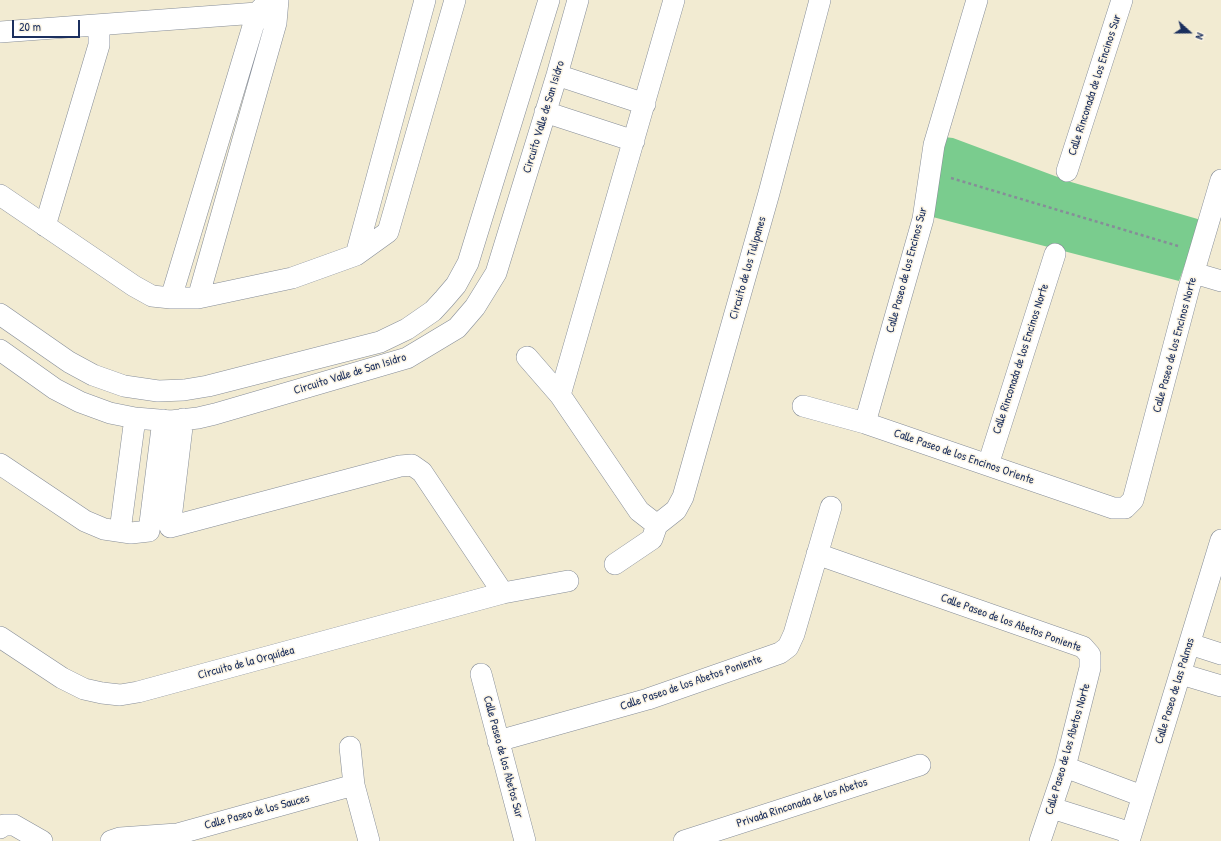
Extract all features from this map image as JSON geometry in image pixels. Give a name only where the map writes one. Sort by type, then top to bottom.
[{"type":"street","points":[[198,298],[276,23],[278,0]]},
{"type":"street","points":[[356,255],[425,0]]},
{"type":"street","points":[[0,195],[134,286],[152,296],[198,298],[292,278],[356,255],[388,232],[455,0]]},
{"type":"street","name":"Circuito Valle de San Isidro","points":[[0,314],[69,362],[93,375],[124,386],[158,391],[184,390],[208,386],[380,342],[407,329],[433,311],[456,285],[468,263],[549,0]]},
{"type":"street","name":"Circuito Valle de San Isidro","points":[[0,350],[55,389],[80,402],[110,413],[135,418],[163,420],[184,419],[215,414],[407,358],[456,328],[475,307],[496,273],[557,75],[578,0]]},
{"type":"street","points":[[560,395],[674,0]]},
{"type":"street","name":"Circuito de los Tulipanes","points":[[615,564],[652,539],[657,525],[676,510],[683,497],[769,193],[820,0]]},
{"type":"street","name":"Calle Paseo de los Encinos Sur","points":[[864,423],[923,219],[934,145],[977,0]]},
{"type":"street","name":"Calle Rinconada de los Encinos Sur","points":[[1067,171],[1122,0]]},
{"type":"street","points":[[264,7],[276,23]]},
{"type":"street","points":[[0,32],[99,25],[264,7]]},
{"type":"street","points":[[171,298],[216,150],[264,7]]},
{"type":"street","points":[[45,226],[99,45],[99,25]]},
{"type":"street","points":[[416,30],[443,43]]},
{"type":"street","points":[[557,75],[645,104]]},
{"type":"street","points":[[545,112],[634,141]]},
{"type":"street","points":[[216,150],[239,152]]},
{"type":"street","name":"Calle Paseo de los Encinos Norte","points":[[1125,508],[1133,500],[1189,288],[1194,273],[1208,246],[1221,180]]},
{"type":"street","name":"Calle Rinconada de los Encinos Norte","points":[[988,465],[1055,254]]},
{"type":"street","points":[[1194,273],[1221,281]]},
{"type":"street","points":[[357,348],[363,371]]},
{"type":"street","points":[[528,357],[560,395],[639,511],[657,525]]},
{"type":"street","name":"Calle Paseo de los Encinos Oriente","points":[[803,406],[864,423],[1113,508],[1125,508]]},
{"type":"street","points":[[120,531],[135,418]]},
{"type":"street","points":[[184,419],[170,527],[400,466],[412,465],[422,472],[503,593]]},
{"type":"street","points":[[0,464],[85,521],[104,529],[131,533],[149,531],[163,420]]},
{"type":"street","name":"Calle Paseo de los Abetos Poniente","points":[[498,741],[648,699],[780,653],[788,647],[794,634],[831,507]]},
{"type":"street","name":"Calle Paseo de las Palmas","points":[[1130,837],[1221,540]]},
{"type":"street","name":"Calle Paseo de los Abetos Poniente","points":[[817,554],[1083,647],[1090,655]]},
{"type":"street","name":"Circuito de la Orquídea","points":[[0,637],[62,678],[84,689],[120,695],[145,690],[503,593],[568,581]]},
{"type":"street","points":[[1190,644],[1221,654]]},
{"type":"street","name":"Calle Paseo de los Abetos Norte","points":[[1040,841],[1065,767],[1090,668],[1090,655]]},
{"type":"street","name":"Calle Paseo de los Abetos Sur","points":[[481,674],[525,841]]},
{"type":"street","points":[[1180,674],[1221,686]]},
{"type":"street","points":[[350,747],[354,785],[369,841]]},
{"type":"street","name":"Privada Rinconada de los Abetos","points":[[684,841],[920,766]]},
{"type":"street","points":[[1065,767],[1142,796]]},
{"type":"street","name":"Calle Paseo de los Sauces","points":[[111,841],[120,838],[178,834],[354,785]]},
{"type":"street","points":[[1052,808],[1130,837]]},
{"type":"street","points":[[0,828],[4,825],[14,825],[42,841]]},
{"type":"path","points":[[930,172],[1208,246]]},
{"type":"green space","points":[[935,136],[953,138],[1071,182],[1201,220],[1179,281],[925,215]]}]
